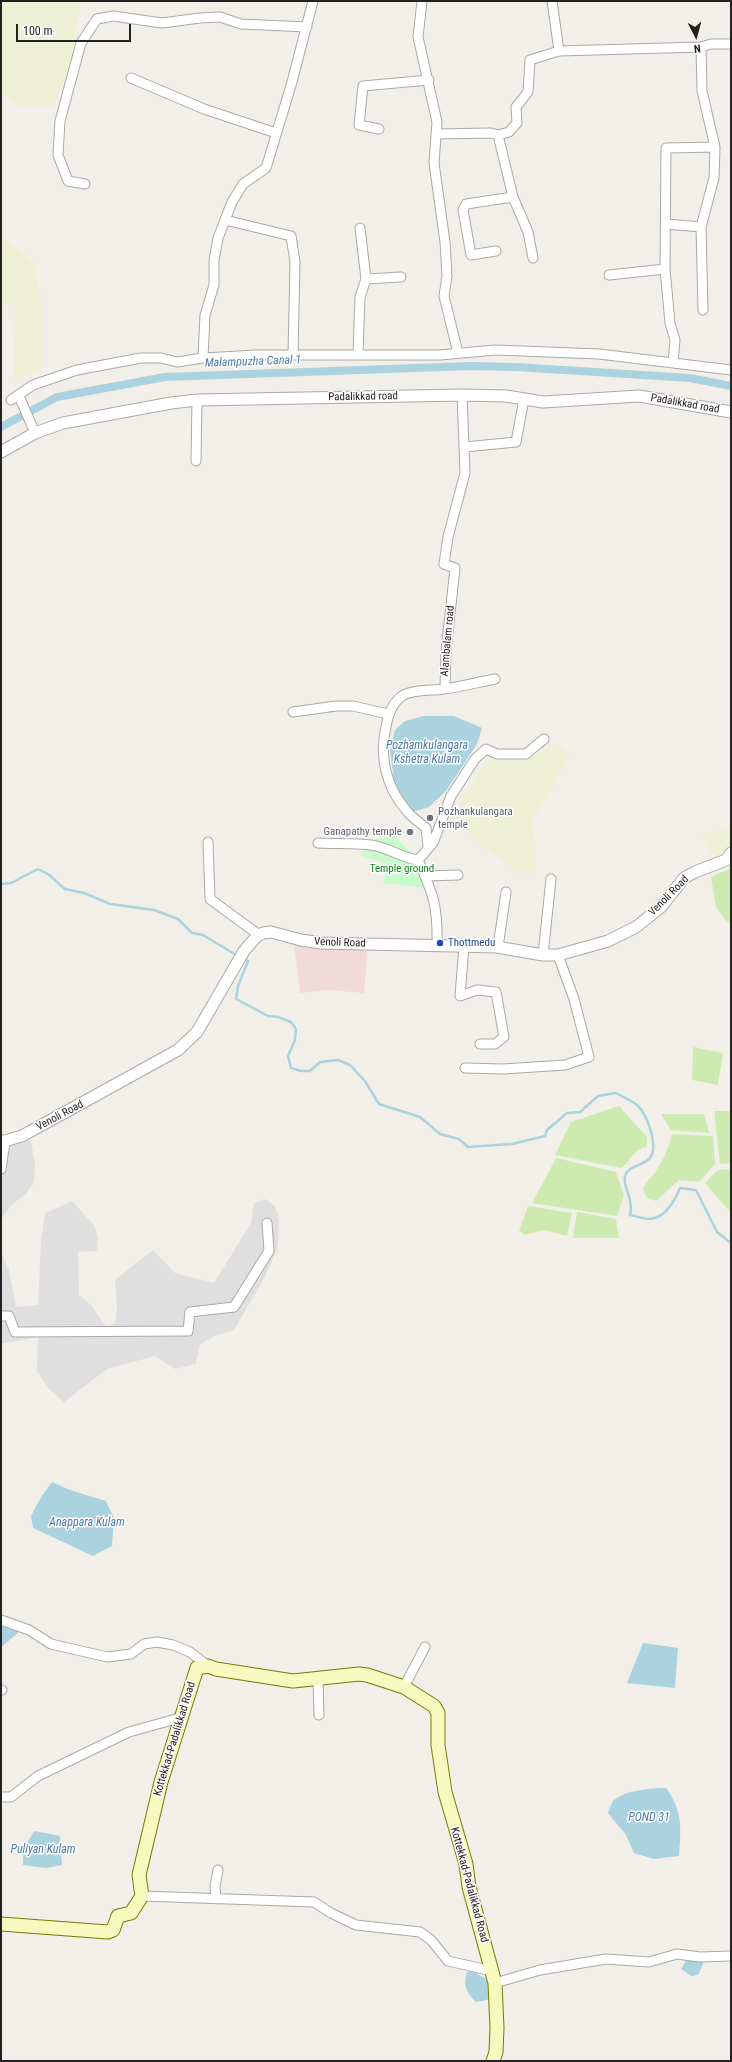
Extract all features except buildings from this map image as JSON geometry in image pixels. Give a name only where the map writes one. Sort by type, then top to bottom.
[{"type":"main road","name":"Kottekkad-Padalikkad Road","points":[[142,1896],[139,1875],[161,1782],[197,1668],[208,1666],[293,1681],[359,1674],[367,1675],[404,1687],[427,1700],[434,1706],[438,1713],[438,1745],[445,1792],[456,1836],[466,1864],[469,1887],[493,1977],[496,2028],[496,2052],[493,2061]]},
{"type":"main road","points":[[1,1924],[111,1932],[118,1916],[132,1913],[142,1896]]},
{"type":"street","points":[[203,358],[205,315],[214,285],[214,260],[218,238],[232,202],[243,184],[266,168],[292,82],[313,1]]},
{"type":"street","points":[[422,1],[418,37],[429,80],[437,122],[434,163],[445,242],[447,276],[444,296],[458,353]]},
{"type":"street","points":[[552,1],[559,51]]},
{"type":"street","points":[[86,184],[68,181],[58,155],[60,121],[80,43],[97,19],[113,16],[162,23],[220,17],[241,24],[307,27]]},
{"type":"street","points":[[436,134],[490,133],[498,135],[509,132],[517,123],[516,107],[528,92],[530,60],[559,51],[702,47],[710,44],[731,44]]},
{"type":"street","points":[[702,47],[702,91],[715,148],[714,178],[701,227],[702,310]]},
{"type":"street","points":[[131,78],[204,109],[276,134]]},
{"type":"street","points":[[379,128],[359,125],[363,86],[429,80]]},
{"type":"street","points":[[498,135],[513,197],[528,232],[533,258]]},
{"type":"street","points":[[673,363],[674,340],[670,323],[665,269],[666,148],[715,148]]},
{"type":"street","points":[[496,251],[471,255],[464,210],[466,204],[513,197]]},
{"type":"street","points":[[225,220],[291,236],[295,262],[293,355]]},
{"type":"street","points":[[666,224],[701,227]]},
{"type":"street","points":[[358,355],[360,297],[366,279],[360,228]]},
{"type":"street","points":[[609,276],[665,269]]},
{"type":"street","points":[[366,279],[401,277]]},
{"type":"street","points":[[35,433],[15,398],[33,385],[77,370],[141,358],[161,358],[177,362],[203,358],[293,355],[458,353],[496,350],[599,354],[731,370]]},
{"type":"street","points":[[462,395],[465,442],[516,442],[524,399]]},
{"type":"street","name":"Padalikkad road","points":[[1,452],[35,433],[63,423],[197,400],[462,395],[524,399],[543,402],[639,396],[731,412]]},
{"type":"street","points":[[196,461],[197,400]]},
{"type":"street","name":"Alambalam road","points":[[426,828],[405,810],[387,776],[383,763],[384,733],[388,714],[403,695],[412,692],[445,689],[446,651],[455,568],[444,564],[448,537],[465,473],[465,442]]},
{"type":"street","points":[[445,689],[495,679]]},
{"type":"street","points":[[293,712],[336,706],[353,706],[388,714]]},
{"type":"street","points":[[418,860],[428,846],[433,842],[451,796],[475,759],[486,749],[497,754],[526,754],[544,739]]},
{"type":"street","points":[[428,846],[426,828],[437,830]]},
{"type":"street","points":[[208,842],[210,899],[259,935]]},
{"type":"street","points":[[318,843],[371,845],[389,850],[406,858],[418,860]]},
{"type":"street","name":"Venoli Road","points":[[3,1142],[22,1136],[178,1050],[197,1032],[244,951],[259,935],[270,932],[301,940],[321,943],[498,947],[543,955],[558,955],[608,941],[636,927],[661,907],[684,878],[726,860],[731,853]]},
{"type":"street","points":[[418,860],[435,902],[438,918],[437,946]]},
{"type":"street","points":[[425,876],[458,875]]},
{"type":"street","points":[[543,955],[551,879]]},
{"type":"street","points":[[498,947],[506,892]]},
{"type":"street","points":[[464,946],[460,996],[477,990],[496,992],[504,1037],[495,1044],[480,1044]]},
{"type":"street","points":[[465,1068],[503,1069],[565,1065],[589,1057],[574,999],[558,955]]},
{"type":"street","points":[[1,1169],[3,1142]]},
{"type":"street","points":[[1,1316],[9,1316],[15,1332],[188,1331],[190,1312],[234,1307],[269,1251],[267,1223]]},
{"type":"street","points":[[1,1620],[29,1630],[51,1644],[107,1657],[131,1654],[144,1644],[157,1642],[173,1645],[190,1652],[208,1666]]},
{"type":"street","points":[[404,1687],[425,1647]]},
{"type":"street","points":[[318,1678],[319,1714]]},
{"type":"street","points":[[1,1797],[11,1796],[38,1776],[129,1732],[182,1717]]},
{"type":"street","points":[[216,1899],[215,1886],[218,1870]]},
{"type":"street","points":[[142,1896],[314,1902],[331,1913],[356,1925],[420,1932],[431,1940],[448,1961],[493,1977],[599,1960],[649,1962],[676,1954],[700,1958],[731,1956]]},
{"type":"shaded area","points":[[294,943],[368,947],[364,993],[328,990],[300,993]]},
{"type":"shaded area","points":[[31,1141],[35,1165],[34,1182],[25,1195],[11,1205],[1,1220],[1,1148]]},
{"type":"shaded area","points":[[266,1199],[275,1207],[279,1217],[278,1247],[265,1277],[234,1330],[217,1335],[200,1344],[196,1364],[175,1369],[155,1356],[107,1369],[64,1402],[49,1389],[37,1371],[38,1337],[1,1344],[1,1252],[9,1270],[16,1307],[38,1305],[41,1241],[45,1213],[72,1201],[93,1224],[98,1236],[97,1251],[78,1252],[79,1295],[91,1305],[106,1327],[115,1324],[117,1308],[115,1280],[153,1250],[175,1273],[214,1283],[251,1223],[254,1203]]},
{"type":"green space","points":[[1,1],[81,1],[70,67],[54,106],[17,106],[1,91]]},
{"type":"green space","points":[[1,225],[4,236],[34,263],[41,296],[41,371],[14,379],[15,304],[1,302]]},
{"type":"green space","points":[[556,743],[571,755],[532,822],[535,838],[535,873],[518,873],[474,840],[465,828],[452,820],[468,788],[488,760],[534,756]]},
{"type":"green space","points":[[729,828],[731,847],[724,856],[713,863],[703,834]]},
{"type":"green space","name":"Temple ground","points":[[394,835],[414,856],[425,888],[383,883],[386,863],[362,856],[362,843]]},
{"type":"green space","points":[[731,868],[731,922],[728,923],[716,907],[711,877]]},
{"type":"green space","points":[[693,1047],[723,1053],[718,1085],[692,1080]]},
{"type":"green space","points":[[619,1106],[647,1137],[647,1146],[637,1151],[622,1168],[555,1155],[571,1122]]},
{"type":"green space","points":[[714,1111],[731,1111],[731,1163],[720,1164]]},
{"type":"green space","points":[[661,1114],[704,1114],[709,1133],[671,1130]]},
{"type":"green space","points":[[672,1134],[713,1136],[715,1164],[699,1182],[679,1180],[656,1201],[647,1198],[643,1189],[661,1162]]},
{"type":"green space","points":[[556,1158],[616,1172],[624,1195],[617,1216],[532,1203]]},
{"type":"green space","points":[[731,1169],[731,1213],[705,1183],[718,1170]]},
{"type":"green space","points":[[528,1206],[572,1213],[567,1236],[544,1230],[525,1235],[519,1231]]},
{"type":"green space","points":[[577,1212],[616,1219],[619,1238],[573,1238]]},
{"type":"water","name":"Pozhamkulangara Kshetra Kulam","points":[[423,716],[454,716],[482,728],[477,744],[446,791],[429,807],[412,812],[394,782],[390,749],[395,730],[405,721]]},
{"type":"water","name":"Anappara Kulam","points":[[52,1482],[70,1490],[106,1501],[114,1518],[112,1546],[93,1556],[33,1528],[31,1516],[41,1497]]},
{"type":"water","points":[[1,1624],[17,1627],[18,1633],[1,1647]]},
{"type":"water","points":[[643,1643],[678,1648],[675,1688],[627,1683]]},
{"type":"water","name":"POND 31","points":[[666,1788],[672,1796],[680,1820],[679,1856],[654,1859],[634,1853],[626,1835],[608,1813],[613,1801],[624,1794],[631,1792],[646,1789]]},
{"type":"water","name":"Puliyan Kulam","points":[[34,1831],[60,1836],[62,1865],[46,1868],[23,1865],[23,1850]]},
{"type":"water","points":[[687,1959],[704,1962],[698,1975],[691,1976],[681,1969]]},
{"type":"water","points":[[472,1971],[492,1982],[491,1999],[476,2002],[470,1995],[466,1988],[465,1981],[467,1972]]},
{"type":"waterway","name":"Malampuzha Canal 1","points":[[1,427],[57,397],[165,377],[471,366],[516,367],[690,378],[731,386]]},
{"type":"waterway","points":[[1,884],[11,883],[38,869],[48,874],[65,889],[84,893],[110,904],[154,910],[178,919],[192,933],[203,935],[238,956]]},
{"type":"waterway","points":[[242,958],[248,961],[238,986],[236,999],[268,1016],[278,1017],[291,1022],[296,1029],[295,1040],[288,1056],[291,1068],[301,1071],[310,1071],[320,1062],[338,1060],[350,1065],[365,1081],[379,1104],[420,1117],[440,1134],[459,1139],[468,1147],[512,1144],[545,1136],[547,1130],[567,1113],[580,1112],[598,1096],[616,1093],[632,1102],[641,1109],[645,1116],[651,1131],[653,1147],[652,1154],[649,1159],[629,1170],[625,1176],[625,1184],[631,1209],[630,1215],[647,1219],[656,1218],[669,1208],[680,1188],[696,1190],[717,1232],[731,1243]]},
{"type":"place","name":"Pozhankulangara temple","points":[[430,818]]},
{"type":"place","name":"Ganapathy temple","points":[[410,832]]},
{"type":"place","name":"Thottmedu","points":[[440,943]]}]
